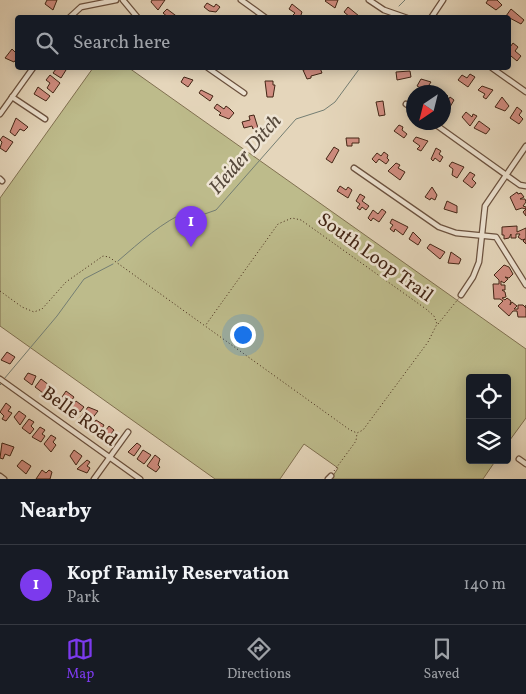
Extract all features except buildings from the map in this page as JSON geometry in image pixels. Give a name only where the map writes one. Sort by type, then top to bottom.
[{"type":"street","points":[[72,15],[81,7],[116,0]]},
{"type":"street","points":[[123,0],[136,15]]},
{"type":"street","points":[[242,0],[262,15]]},
{"type":"street","points":[[369,0],[384,10],[398,15]]},
{"type":"street","points":[[433,15],[444,0]]},
{"type":"street","points":[[0,114],[32,70]]},
{"type":"street","points":[[211,70],[244,93]]},
{"type":"street","points":[[495,70],[526,92]]},
{"type":"street","points":[[12,96],[45,119]]},
{"type":"street","points":[[443,130],[505,175],[520,185],[526,186]]},
{"type":"street","points":[[461,295],[478,267],[485,206],[526,146]]},
{"type":"street","points":[[354,168],[438,226],[456,232],[482,234],[499,239],[526,286]]},
{"type":"street","name":"Belle Road","points":[[0,379],[140,479]]},
{"type":"street","points":[[94,479],[128,432]]},
{"type":"street","points":[[519,459],[526,464]]},
{"type":"street","points":[[0,476],[4,479]]},
{"type":"path","name":"South Loop Trail","points":[[205,326],[278,224],[292,218],[301,220],[434,316],[437,324],[428,342],[363,430],[357,433],[356,441],[330,478]]},
{"type":"path","points":[[0,291],[22,307],[34,312],[42,309],[66,282],[103,256],[357,433]]},
{"type":"path","points":[[437,324],[442,322],[461,295]]},
{"type":"shaded area","points":[[92,70],[132,70],[526,349],[526,418],[511,439],[511,374],[466,374],[466,464],[493,464],[483,479],[331,479],[338,468],[304,444],[280,479],[215,479],[0,326],[0,198]]},
{"type":"waterway","name":"Heider Ditch","points":[[399,6],[405,0]]},
{"type":"waterway","name":"Heider Ditch","points":[[118,261],[152,233],[178,216],[188,211],[199,216],[216,210],[296,119],[324,110],[335,102],[359,70]]},
{"type":"waterway","name":"Heider Ditch","points":[[4,379],[57,316],[84,279],[113,264]]},
{"type":"place","name":"Kopf Family Reservation","points":[[191,247]]}]
